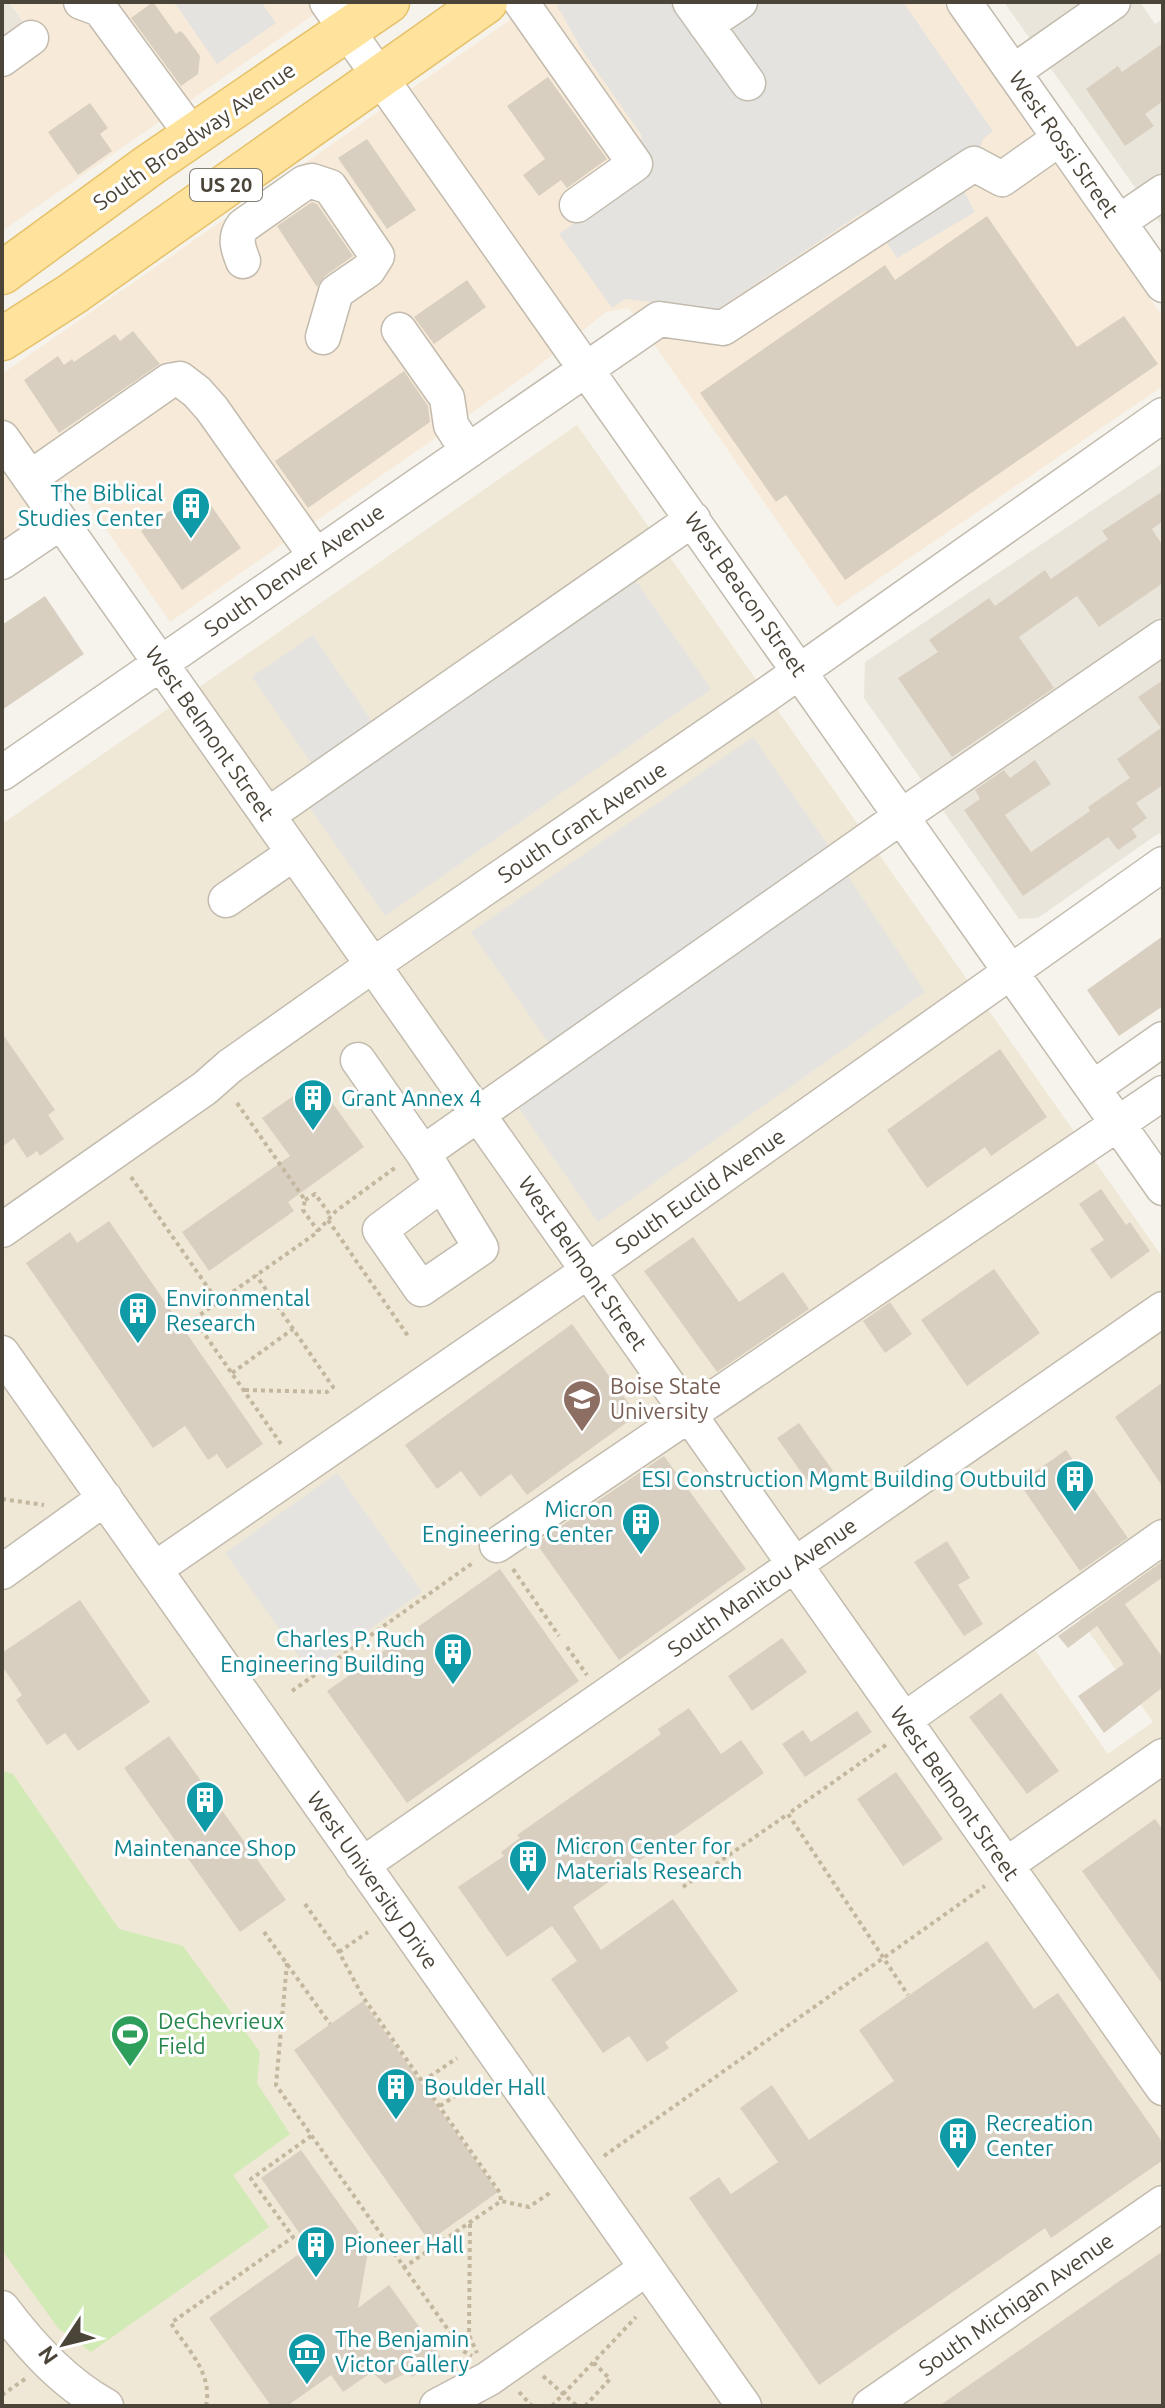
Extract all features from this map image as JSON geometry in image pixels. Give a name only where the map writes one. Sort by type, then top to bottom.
[{"type":"main road","name":"South Broadway Avenue","points":[[2,273],[34,237],[193,136],[337,16],[388,2]]},
{"type":"main road","name":"US 20","points":[[2,339],[72,294],[486,2]]},
{"type":"street","points":[[81,2],[100,9],[193,136]]},
{"type":"street","points":[[521,2],[635,164],[577,205]]},
{"type":"street","points":[[740,2],[698,14],[748,83]]},
{"type":"street","name":"West Rossi Street","points":[[964,2],[1163,285]]},
{"type":"street","points":[[1013,72],[1113,2]]},
{"type":"street","name":"West Beacon Street","points":[[337,16],[1163,1188]]},
{"type":"street","points":[[2,59],[31,38]]},
{"type":"street","name":"South Denver Avenue","points":[[2,773],[659,319],[723,328],[974,164],[1002,179],[1060,138]]},
{"type":"street","points":[[243,261],[237,244],[238,233],[243,226],[304,183],[312,181],[330,187],[377,256],[368,270],[336,292],[323,337]]},
{"type":"street","points":[[1119,222],[1163,192]]},
{"type":"street","points":[[399,330],[447,398],[451,425],[467,450]]},
{"type":"street","points":[[30,478],[169,381],[180,379],[212,409],[315,555]]},
{"type":"street","name":"South Grant Avenue","points":[[2,1230],[205,1088],[230,1066],[373,965],[800,671],[1163,415]]},
{"type":"street","name":"West Belmont Street","points":[[2,438],[907,1724],[998,1874],[1163,2088]]},
{"type":"street","points":[[268,815],[693,519]]},
{"type":"street","points":[[2,562],[61,522]]},
{"type":"street","points":[[410,1156],[478,1115],[902,816],[1163,637]]},
{"type":"street","points":[[226,900],[294,853]]},
{"type":"street","name":"South Euclid Avenue","points":[[155,1569],[588,1271],[1011,972],[1159,877]]},
{"type":"street","points":[[1093,1088],[1163,1039]]},
{"type":"street","points":[[358,1060],[410,1156],[442,1184]]},
{"type":"street","points":[[497,1545],[1163,1093]]},
{"type":"street","name":"South Manitou Avenue","points":[[362,1865],[1163,1309]]},
{"type":"street","name":"West University Drive","points":[[2,1353],[744,2406]]},
{"type":"street","points":[[2,1572],[105,1498]]},
{"type":"street","points":[[907,1724],[1163,1537]]},
{"type":"street","points":[[998,1874],[1163,1756]]},
{"type":"street","name":"South Michigan Avenue","points":[[870,2406],[1163,2203]]},
{"type":"street","points":[[437,2406],[488,2379],[647,2268]]},
{"type":"street","points":[[2,2308],[27,2341],[80,2392],[106,2406]]},
{"type":"path","points":[[237,1103],[305,1200],[303,1210],[318,1231]]},
{"type":"path","points":[[281,1444],[194,1319],[318,1231],[330,1218],[410,1156]]},
{"type":"path","points":[[131,1177],[218,1302]]},
{"type":"path","points":[[305,1200],[315,1194],[408,1336]]},
{"type":"path","points":[[243,1390],[327,1392],[333,1387],[256,1275]]},
{"type":"path","points":[[232,1373],[293,1329]]},
{"type":"path","points":[[2,1499],[47,1505]]},
{"type":"path","points":[[292,1691],[497,1545],[559,1636]]},
{"type":"path","points":[[567,1647],[593,1684]]},
{"type":"path","points":[[683,1887],[788,1814],[907,1724]]},
{"type":"path","points":[[788,1814],[908,1995]]},
{"type":"path","points":[[602,2158],[998,1874]]},
{"type":"path","points":[[305,1904],[339,1952],[363,1997],[500,2193],[501,2201]]},
{"type":"path","points":[[264,1932],[330,2024]]},
{"type":"path","points":[[339,1952],[368,1932]]},
{"type":"path","points":[[287,1963],[276,2085],[463,2351],[480,2359],[469,2335],[470,2222]]},
{"type":"path","points":[[423,2081],[457,2058]]},
{"type":"path","points":[[440,2106],[475,2083]]},
{"type":"path","points":[[206,2406],[206,2379],[202,2369],[171,2323],[293,2237],[251,2179],[311,2136]]},
{"type":"path","points":[[403,2268],[501,2201],[529,2207],[551,2192]]},
{"type":"path","points":[[552,2406],[636,2317]]},
{"type":"path","points":[[585,2406],[610,2379],[593,2362]]},
{"type":"path","points":[[543,2375],[577,2406]]},
{"type":"path","points":[[2,2395],[25,2379]]},
{"type":"path","points":[[519,2392],[532,2406]]},
{"type":"shaded area","points":[[2,2],[9,2],[29,30],[2,49]]},
{"type":"shaded area","points":[[10,2],[332,2],[2,231],[2,68],[38,43]]},
{"type":"shaded area","points":[[174,2],[261,2],[276,23],[217,64]]},
{"type":"shaded area","points":[[536,2],[942,2],[1163,317],[1163,386],[837,607],[629,308],[606,312],[532,371],[170,622],[84,497],[2,553],[2,374]]},
{"type":"shaded area","points":[[563,2],[673,2],[685,19],[729,25],[763,2],[903,2],[993,131],[983,139],[965,193],[975,212],[897,258],[865,211],[716,310],[625,299],[612,308],[559,234],[628,184],[642,136],[582,50],[557,6]]},
{"type":"shaded area","points":[[1004,2],[1140,2],[1155,24],[1163,19],[1163,227]]},
{"type":"shaded area","name":"Boise State University","points":[[577,425],[1163,1258],[1163,2406],[2,2406],[2,824]],"holes":[[[1072,1608],[1153,1722],[1108,1754],[1028,1640]]]},
{"type":"shaded area","points":[[1163,463],[1163,837],[1159,833],[1038,918],[1019,919],[864,698],[865,662]]},
{"type":"shaded area","points":[[631,574],[711,689],[385,916],[305,801]]},
{"type":"shaded area","points":[[313,635],[375,726],[314,767],[252,677]]},
{"type":"shaded area","points":[[753,737],[832,851],[551,1046],[471,932]]},
{"type":"shaded area","points":[[847,875],[925,992],[598,1222],[516,1104]]},
{"type":"shaded area","points":[[337,1473],[422,1592],[310,1672],[225,1553]]},
{"type":"green space","name":"DeChevrieux Field","points":[[2,1771],[13,1774],[119,1929],[183,1946],[260,2052],[257,2083],[290,2134],[233,2175],[269,2227],[91,2352],[58,2328],[2,2250]]},
{"type":"building","points":[[153,2],[176,34],[180,31],[184,34],[200,56],[198,74],[181,86],[131,18]]},
{"type":"building","points":[[1163,43],[1163,101],[1145,114],[1154,126],[1125,146],[1086,89],[1118,66],[1122,72]]},
{"type":"building","points":[[548,77],[607,159],[567,188],[561,180],[539,196],[523,175],[545,159],[507,106]]},
{"type":"building","points":[[90,103],[108,128],[100,134],[112,151],[78,175],[48,132]]},
{"type":"building","points":[[367,139],[416,210],[387,229],[338,158]]},
{"type":"building","points":[[312,202],[317,204],[353,256],[325,276],[317,287],[277,226]]},
{"type":"building","points":[[987,216],[1077,347],[1124,316],[1158,364],[845,580],[786,495],[776,502],[700,393],[885,265],[895,280]]},
{"type":"building","points":[[467,280],[486,307],[434,344],[414,317]]},
{"type":"building","points":[[133,331],[160,364],[59,433],[24,380],[58,356],[64,365],[72,359],[74,362],[115,334],[120,341]]},
{"type":"building","points":[[404,371],[428,406],[430,422],[308,508],[275,461]]},
{"type":"building","name":"The Biblical Studies Center","points":[[200,490],[241,548],[182,590],[141,531]]},
{"type":"building","points":[[1163,491],[1163,521],[1152,529],[1163,546],[1163,583],[1099,627],[1077,596],[1019,637],[1054,688],[952,757],[898,678],[938,652],[929,640],[946,628],[989,598],[995,606],[1045,570],[1051,579],[1108,539],[1102,531]]},
{"type":"building","points":[[45,596],[84,654],[2,710],[2,625]]},
{"type":"building","points":[[1163,680],[1163,785],[1136,803],[1147,818],[1132,829],[1137,837],[1118,850],[1108,837],[1023,896],[964,810],[980,799],[975,790],[1004,770],[1010,778],[1035,760],[1051,784],[1005,815],[1031,852],[1090,811],[1088,807],[1130,778],[1117,759],[1161,728],[1138,697]]},
{"type":"building","points":[[1163,936],[1163,1006],[1119,1036],[1087,990]]},
{"type":"building","points":[[2,1033],[55,1110],[48,1115],[64,1139],[40,1156],[37,1151],[27,1158],[14,1138],[2,1147]]},
{"type":"building","points":[[1000,1049],[1047,1117],[991,1156],[985,1147],[927,1188],[887,1130]]},
{"type":"building","points":[[316,1080],[364,1147],[288,1202],[294,1211],[209,1271],[182,1232],[290,1156],[262,1118]]},
{"type":"building","points":[[1101,1189],[1126,1225],[1130,1222],[1150,1251],[1111,1279],[1090,1249],[1104,1240],[1079,1204]]},
{"type":"building","name":"Environmental Research","points":[[109,1221],[263,1444],[227,1469],[217,1454],[208,1460],[185,1426],[153,1448],[26,1263],[70,1232],[77,1243]]},
{"type":"building","points":[[693,1237],[739,1302],[783,1272],[809,1309],[717,1372],[644,1271]]},
{"type":"building","points":[[994,1269],[1040,1333],[967,1386],[921,1320]]},
{"type":"building","points":[[890,1302],[912,1334],[885,1353],[863,1321]]},
{"type":"building","points":[[572,1324],[637,1415],[527,1495],[511,1474],[480,1497],[461,1471],[437,1489],[405,1445]]},
{"type":"building","points":[[1163,1382],[1163,1487],[1115,1417]]},
{"type":"building","points":[[799,1423],[833,1471],[811,1486],[777,1438]]},
{"type":"building","name":"ESI Construction Mgmt Building Outbuild","points":[[1066,1450],[1128,1538],[1080,1571],[1019,1483]]},
{"type":"building","name":"Micron Engineering Center","points":[[664,1456],[746,1569],[619,1660],[536,1543]]},
{"type":"building","points":[[947,1541],[970,1578],[958,1585],[983,1624],[964,1636],[914,1562]]},
{"type":"building","points":[[1163,1561],[1163,1577],[1125,1604],[1163,1658],[1163,1687],[1104,1733],[1078,1696],[1124,1664],[1097,1626],[1068,1648],[1058,1636]]},
{"type":"building","name":"Charles P. Ruch Engineering Building","points":[[500,1569],[579,1681],[407,1803],[327,1691]]},
{"type":"building","points":[[80,1600],[150,1702],[78,1751],[65,1733],[47,1745],[16,1700],[22,1695],[2,1666],[2,1653]]},
{"type":"building","points":[[782,1638],[807,1672],[752,1711],[728,1676]]},
{"type":"building","points":[[1001,1693],[1059,1771],[1027,1794],[969,1717]]},
{"type":"building","name":"Micron Center for Materials Research","points":[[689,1708],[721,1754],[741,1740],[764,1773],[573,1907],[601,1950],[673,1899],[738,1991],[665,2042],[669,2048],[647,2062],[629,2036],[603,2053],[551,1979],[577,1961],[552,1926],[507,1957],[458,1887],[504,1856],[501,1852],[520,1838],[517,1835],[661,1734],[658,1729]]},
{"type":"building","points":[[857,1711],[872,1732],[805,1777],[782,1744],[803,1730],[811,1742]]},
{"type":"building","name":"Maintenance Shop","points":[[169,1736],[286,1900],[240,1932],[124,1768]]},
{"type":"building","points":[[896,1772],[943,1839],[903,1866],[857,1799]]},
{"type":"building","points":[[1155,1819],[1163,1830],[1163,1985],[1082,1871]]},
{"type":"building","name":"Recreation Center","points":[[987,1941],[1034,2009],[1058,1993],[1163,2143],[1163,2160],[1051,2238],[1045,2228],[819,2385],[689,2198],[719,2177],[731,2194],[778,2162],[740,2108],[772,2085],[809,2140],[894,2081],[859,2030]]},
{"type":"building","name":"Boulder Hall","points":[[363,2001],[498,2192],[429,2241],[294,2050]]},
{"type":"building","name":"Pioneer Hall","points":[[301,2150],[369,2246],[358,2308],[389,2285],[441,2357],[412,2377],[408,2372],[385,2384],[372,2372],[343,2392],[331,2375],[287,2406],[271,2406],[209,2318],[309,2247],[261,2178]]},
{"type":"building","points":[[1163,2251],[1163,2406],[939,2406]]},
{"type":"place","name":"The Biblical Studies Center","points":[[191,540]]},
{"type":"place","name":"Grant Annex 4","points":[[313,1132]]},
{"type":"place","name":"Environmental Research","points":[[138,1345]]},
{"type":"place","name":"Boise State University","points":[[582,1433]]},
{"type":"place","name":"ESI Construction Mgmt Building Outbuild","points":[[1075,1513]]},
{"type":"place","name":"Micron Engineering Center","points":[[641,1556]]},
{"type":"place","name":"Charles P. Ruch Engineering Building","points":[[453,1686]]},
{"type":"place","name":"Maintenance Shop","points":[[205,1834]]},
{"type":"place","name":"Micron Center for Materials Research","points":[[528,1893]]},
{"type":"place","name":"DeChevrieux Field","points":[[130,2068]]},
{"type":"place","name":"Boulder Hall","points":[[396,2121]]},
{"type":"place","name":"Recreation Center","points":[[958,2170]]},
{"type":"place","name":"Pioneer Hall","points":[[316,2279]]},
{"type":"place","name":"The Benjamin Victor Gallery","points":[[307,2386]]}]
